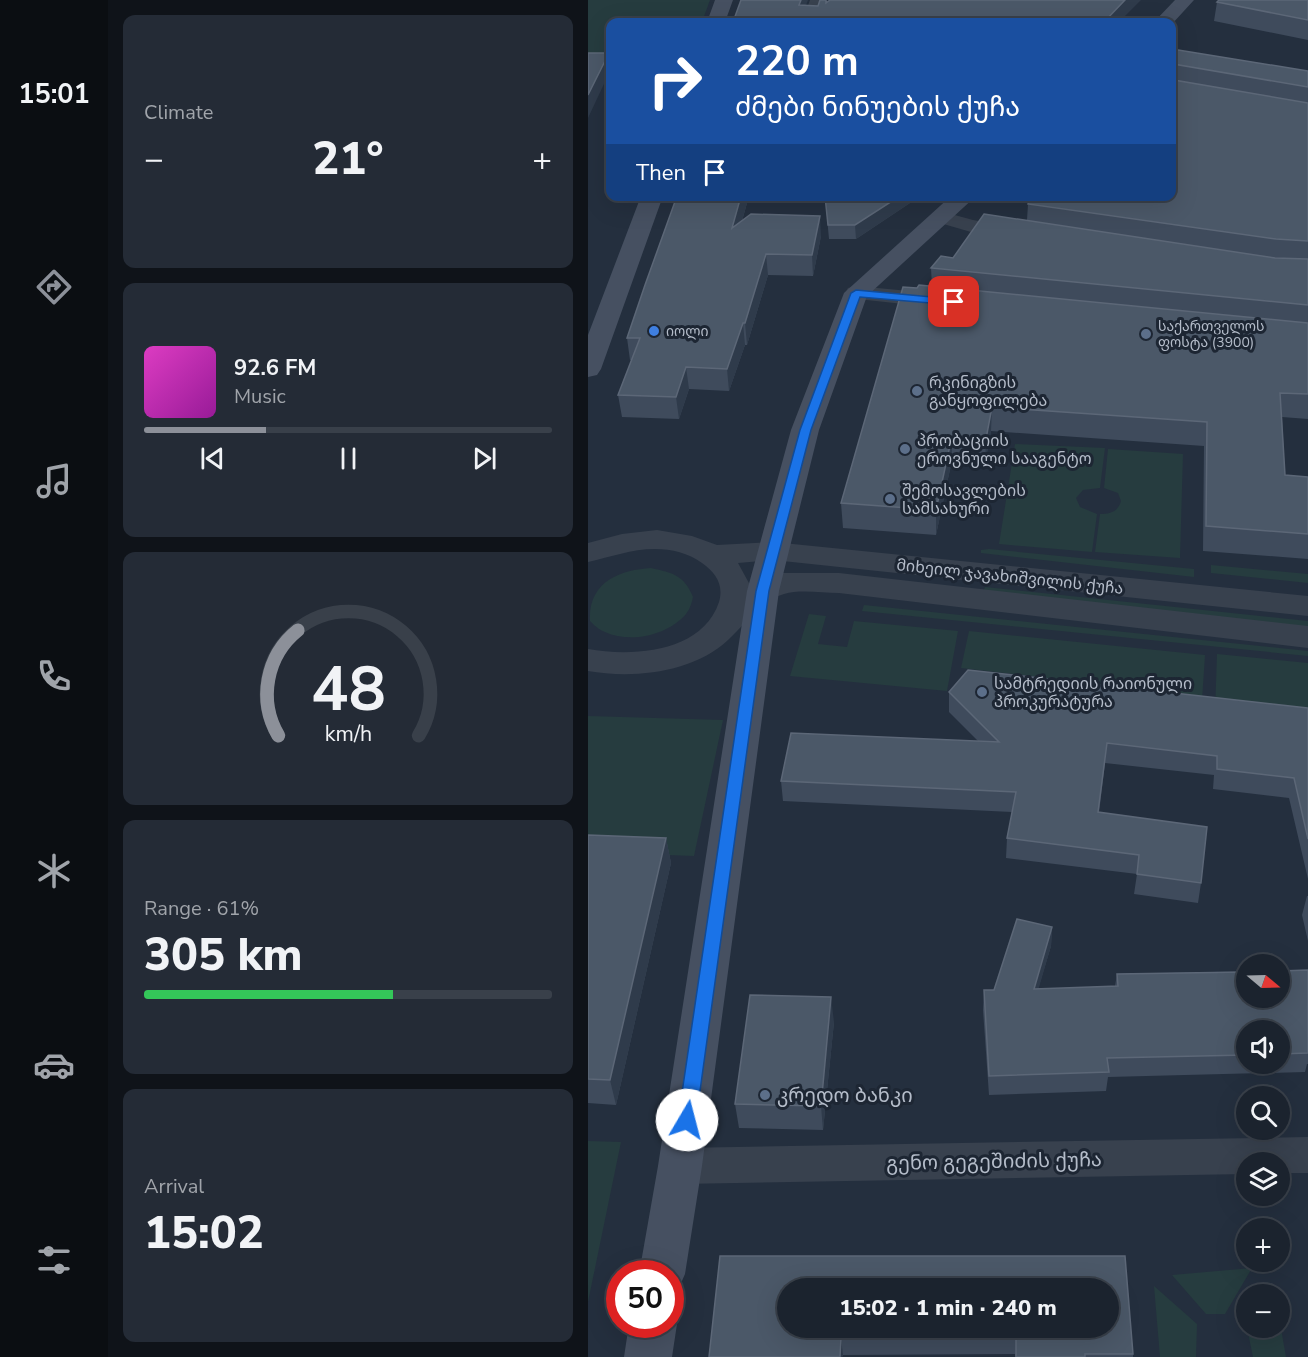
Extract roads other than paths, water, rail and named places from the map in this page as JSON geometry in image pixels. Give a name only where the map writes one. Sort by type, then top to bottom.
[{"type":"main road","points":[[717,18],[724,0]]},
{"type":"main road","points":[[1167,18],[1185,0]]},
{"type":"main road","points":[[588,369],[650,201]]},
{"type":"main road","points":[[664,1260],[763,591],[806,430],[856,293],[959,201]]},
{"type":"main road","points":[[648,1357],[651,1338]]},
{"type":"street","points":[[811,18],[818,0]]},
{"type":"street","points":[[940,217],[971,226],[1041,237]]},
{"type":"street","points":[[856,293],[966,303]]},
{"type":"street","points":[[588,553],[630,541],[652,539],[695,546],[713,555],[725,566],[733,580],[736,594],[732,610],[723,625]]},
{"type":"street","name":"მიხეილ ჯავახიშვილის ქუჩა","points":[[713,555],[773,552],[1308,606]]},
{"type":"street","name":"მიხეილ ჯავახიშვილის ქუჩა","points":[[763,591],[781,583],[839,583],[1308,636]]},
{"type":"street","points":[[588,660],[614,664],[639,664],[665,659],[688,651],[708,639],[763,591]]},
{"type":"street","name":"გენო გეგეშიძის ქუჩა","points":[[680,1166],[1308,1155]]},
{"type":"place","name":"იოლი","points":[[654,331]]},
{"type":"place","name":"საქართველოს ფოსტა (3900)","points":[[1146,334]]},
{"type":"place","name":"რკინიგზის განყოფილება","points":[[917,391]]},
{"type":"place","name":"პრობაციის ეროვნული სააგენტო","points":[[905,449]]},
{"type":"place","name":"შემოსავლების სამსახური","points":[[890,499]]},
{"type":"place","name":"სამტრედიის რაიონული პროკურატურა","points":[[982,692]]},
{"type":"place","name":"კრედო ბანკი","points":[[765,1095]]}]
